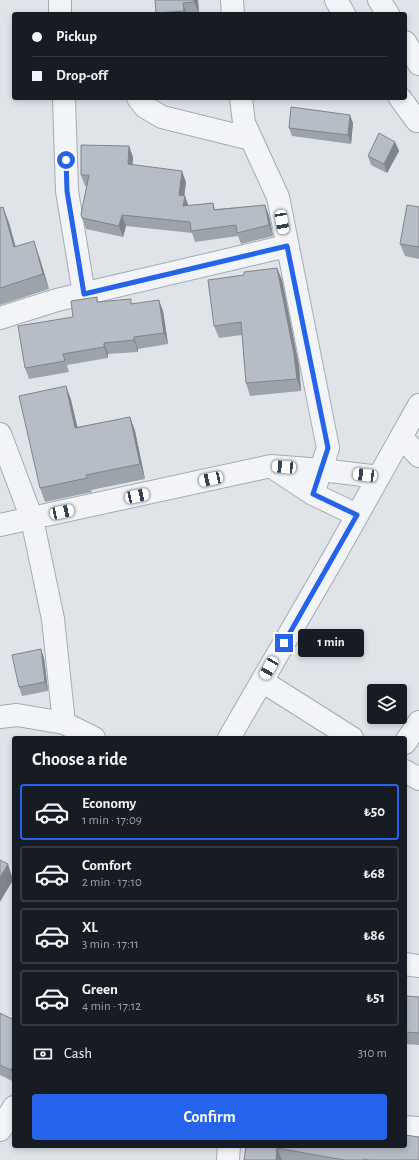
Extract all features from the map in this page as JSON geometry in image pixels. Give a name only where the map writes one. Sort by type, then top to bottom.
[{"type":"street","points":[[60,0],[60,12]]},
{"type":"street","points":[[232,0],[233,12]]},
{"type":"street","points":[[336,0],[343,12]]},
{"type":"street","points":[[380,0],[387,12]]},
{"type":"street","points":[[64,100],[67,191],[84,294]]},
{"type":"street","points":[[140,100],[145,107],[162,118],[251,139]]},
{"type":"street","points":[[241,100],[244,123],[278,198],[328,448],[313,494]]},
{"type":"street","points":[[401,100],[417,121],[419,121]]},
{"type":"street","points":[[0,318],[57,300],[287,246]]},
{"type":"street","points":[[230,736],[419,405]]},
{"type":"street","points":[[0,434],[32,519],[53,619],[64,723]]},
{"type":"street","points":[[401,437],[419,456]]},
{"type":"street","points":[[271,466],[313,494],[357,515]]},
{"type":"street","points":[[0,525],[271,466],[379,476]]},
{"type":"street","points":[[262,681],[349,736]]},
{"type":"street","points":[[0,716],[17,715],[64,723],[90,736]]},
{"type":"street","points":[[407,740],[419,722]]},
{"type":"street","points":[[407,772],[419,780]]},
{"type":"street","points":[[407,964],[419,966]]},
{"type":"street","points":[[0,1130],[12,1110]]},
{"type":"street","points":[[407,1127],[419,1128]]},
{"type":"street","points":[[228,1160],[229,1148]]},
{"type":"building","points":[[155,0],[194,0],[194,2],[183,3],[184,11],[156,12]]},
{"type":"building","points":[[291,107],[350,115],[348,135],[289,128]]},
{"type":"building","points":[[379,133],[395,142],[384,164],[368,156]]},
{"type":"building","points":[[81,145],[129,146],[128,164],[182,171],[179,195],[185,196],[183,206],[213,203],[214,210],[265,205],[269,225],[237,233],[236,225],[191,231],[190,222],[122,215],[119,226],[82,218],[81,214],[89,175],[81,175]]},
{"type":"building","points":[[407,205],[419,207],[419,247],[400,244]]},
{"type":"building","points":[[3,207],[14,247],[34,241],[43,274],[0,288],[0,208]]},
{"type":"building","points":[[277,268],[294,354],[297,379],[246,383],[241,322],[214,326],[208,280],[244,275],[244,272]]},
{"type":"building","points":[[97,297],[97,302],[131,299],[131,304],[159,300],[164,333],[134,337],[134,340],[104,343],[104,347],[63,354],[65,361],[25,368],[18,326],[73,317],[71,301]]},
{"type":"building","points":[[66,386],[75,428],[130,417],[140,464],[86,475],[87,478],[40,488],[19,396]]},
{"type":"building","points":[[41,649],[45,682],[19,687],[12,655]]},
{"type":"building","points":[[0,860],[8,864],[0,877]]},
{"type":"building","points":[[407,996],[419,997],[419,1033],[407,1032]]},
{"type":"building","points":[[0,1013],[12,1019],[12,1068],[11,1070],[0,1065]]},
{"type":"building","points":[[407,1135],[419,1137],[419,1160],[344,1160],[277,1148],[407,1148]]},
{"type":"building","points":[[246,1148],[277,1148],[276,1160],[244,1160]]},
{"type":"route","points":[[66,160],[67,191],[84,294],[287,246],[328,448],[313,494],[357,515],[284,643]]}]
